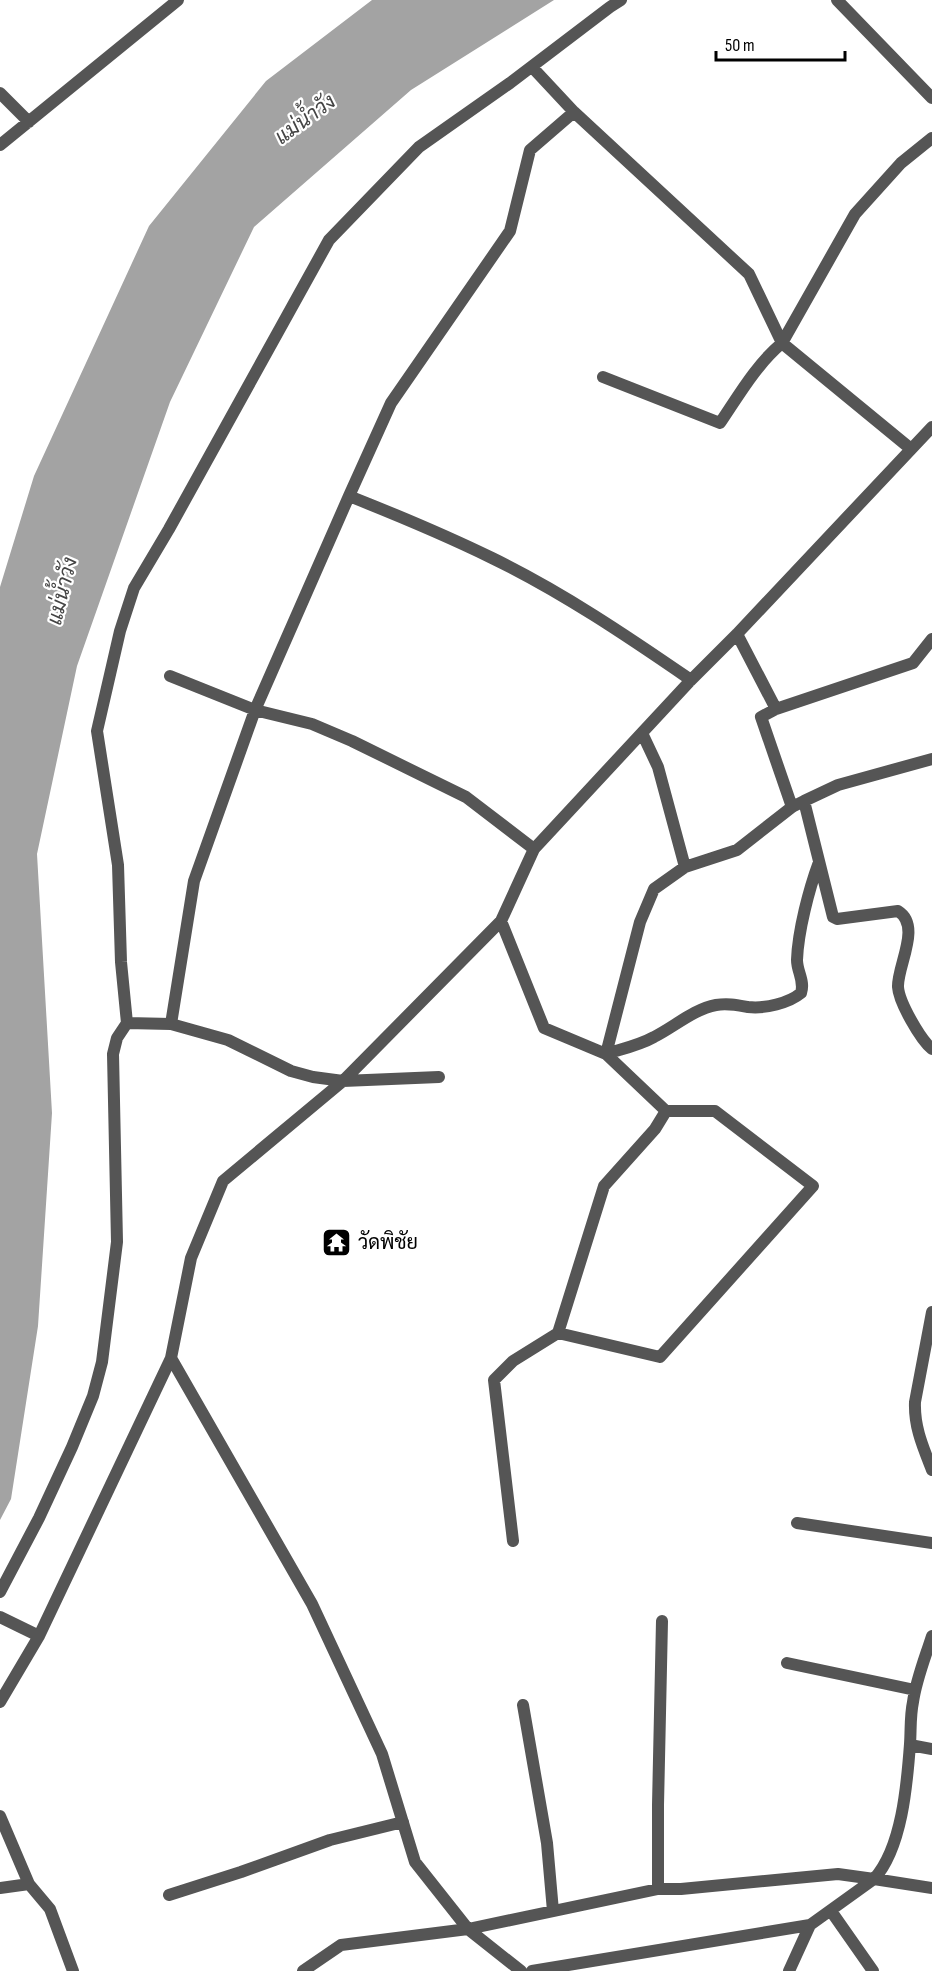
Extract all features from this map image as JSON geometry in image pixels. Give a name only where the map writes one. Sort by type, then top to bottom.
[{"type":"street","points":[[0,145],[178,0]]},
{"type":"street","points":[[0,1592],[39,1518],[72,1447],[93,1396],[102,1362],[117,1242],[113,1054],[117,1038],[127,1023],[121,962],[118,865],[97,731],[120,631],[134,588],[329,240],[419,147],[532,67],[610,6],[621,0]]},
{"type":"street","points":[[837,0],[932,98]]},
{"type":"street","points":[[532,67],[574,112],[749,274],[782,344],[911,449]]},
{"type":"street","points":[[0,93],[29,122]]},
{"type":"street","points":[[171,1024],[194,881],[255,710],[349,496],[391,403],[510,231],[530,150],[574,112]]},
{"type":"street","points":[[603,377],[720,423],[756,369],[769,354],[782,344],[855,214],[901,163],[932,138]]},
{"type":"street","points":[[0,1702],[39,1636],[171,1358],[191,1258],[223,1181],[343,1081],[501,921],[534,849],[932,427]]},
{"type":"street","points":[[349,496],[493,558],[598,617],[691,680]]},
{"type":"street","points":[[737,634],[776,709]]},
{"type":"street","points":[[932,639],[913,663],[776,709],[761,717],[798,804],[819,862],[832,915],[836,918],[898,911],[905,917],[908,942],[898,977],[899,992],[916,1027],[932,1049]]},
{"type":"street","points":[[170,676],[255,710],[312,724],[466,797],[534,849]]},
{"type":"street","points":[[642,733],[660,776],[685,867]]},
{"type":"street","points":[[606,1054],[640,922],[654,890],[685,867],[737,850],[798,804],[838,785],[932,759]]},
{"type":"street","points":[[606,1054],[653,1038],[692,1015],[715,1005],[733,1004],[757,1007],[784,1002],[801,993],[803,984],[797,962],[804,914],[812,879],[819,862]]},
{"type":"street","points":[[501,921],[544,1028],[606,1054],[666,1111],[715,1111],[813,1186],[660,1357],[558,1333]]},
{"type":"street","points":[[127,1023],[171,1024],[228,1040],[302,1075],[343,1081],[439,1077]]},
{"type":"street","points":[[513,1541],[495,1380],[513,1361],[558,1333],[604,1186],[655,1129],[666,1111]]},
{"type":"street","points":[[932,1312],[914,1416],[932,1470]]},
{"type":"street","points":[[171,1358],[312,1604],[382,1754],[415,1862],[468,1929],[521,1971]]},
{"type":"street","points":[[797,1523],[932,1542]]},
{"type":"street","points":[[0,1617],[39,1636]]},
{"type":"street","points":[[658,1889],[662,1621]]},
{"type":"street","points":[[532,1971],[810,1925],[874,1879],[885,1867],[901,1818],[910,1745],[912,1706],[932,1636]]},
{"type":"street","points":[[787,1663],[915,1689]]},
{"type":"street","points":[[523,1705],[547,1843],[553,1911]]},
{"type":"street","points":[[910,1745],[932,1749]]},
{"type":"street","points":[[0,1816],[29,1884],[50,1909],[73,1971]]},
{"type":"street","points":[[169,1895],[330,1840],[403,1822]]},
{"type":"street","points":[[303,1971],[341,1945],[468,1929],[658,1889],[681,1889],[838,1874],[932,1888]]},
{"type":"street","points":[[0,1888],[29,1884]]},
{"type":"street","points":[[831,1911],[873,1971]]},
{"type":"street","points":[[789,1971],[810,1925]]},
{"type":"water","name":"แม่น้ำวัง","points":[[372,0],[554,0],[411,90],[254,227],[170,402],[77,666],[37,854],[52,1113],[38,1326],[11,1499],[0,1520],[0,587],[34,476],[149,226],[266,81]]},
{"type":"place","name":"วัดพิชัย","points":[[337,1242]]}]
